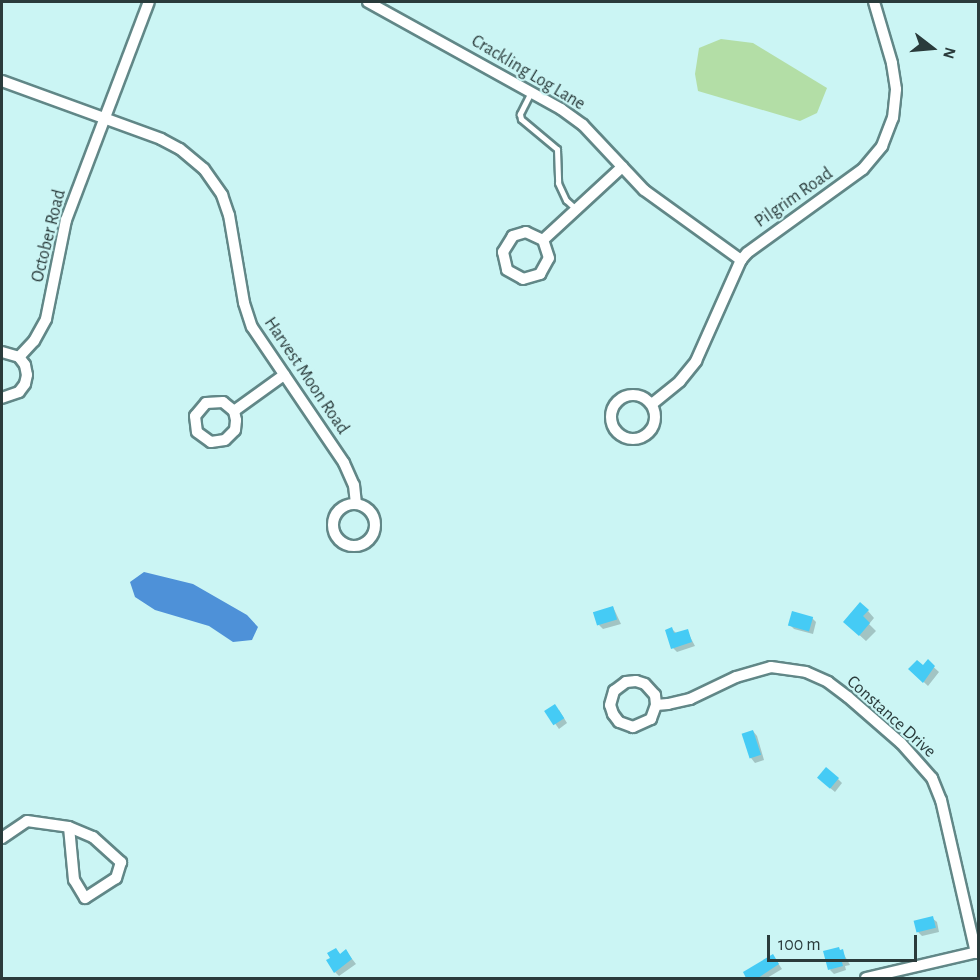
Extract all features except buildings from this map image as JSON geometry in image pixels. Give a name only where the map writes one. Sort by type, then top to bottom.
[{"type":"street","name":"October Road","points":[[19,357],[34,341],[46,319],[66,220],[149,2]]},
{"type":"street","name":"Crackling Log Lane","points":[[368,2],[531,92],[583,125],[644,190],[741,260]]},
{"type":"street","name":"Pilgrim Road","points":[[652,404],[680,381],[696,360],[741,260],[755,246],[863,169],[882,146],[893,118],[896,89],[892,63],[874,2]]},
{"type":"street","name":"Harvest Moon Road","points":[[2,81],[170,144],[196,162],[210,177],[230,215],[248,315],[259,339],[348,470],[356,504]]},
{"type":"street","points":[[543,240],[622,167]]},
{"type":"street","points":[[531,233],[543,240],[549,258],[540,274],[523,279],[507,270],[502,252],[513,236],[531,233]]},
{"type":"street","points":[[2,352],[19,357],[27,369],[25,384],[15,395],[2,398]]},
{"type":"street","points":[[234,411],[284,375]]},
{"type":"street","points":[[636,395],[652,404],[655,422],[647,434],[630,439],[614,430],[611,411],[622,397],[636,395]]},
{"type":"street","name":"Constance Drive","points":[[656,705],[683,702],[742,675],[771,668],[806,672],[828,682],[848,697],[918,759],[937,789],[977,952]]},
{"type":"street","points":[[636,681],[652,691],[656,705],[651,719],[633,727],[623,725],[615,718],[610,700],[618,687],[626,682],[636,681]]},
{"type":"street","points":[[2,838],[27,821],[69,827],[93,837],[121,862],[116,878],[85,898],[74,880],[69,827]]},
{"type":"street","points":[[866,978],[977,952]]},
{"type":"lane","points":[[531,92],[520,114],[521,119],[557,148],[558,183],[566,200],[577,210]]},
{"type":"green space","points":[[721,39],[753,43],[827,88],[817,113],[800,121],[698,91],[695,74],[699,48]]},
{"type":"water","points":[[144,572],[193,584],[247,615],[258,627],[252,640],[233,642],[209,626],[155,610],[135,597],[130,582]]}]
